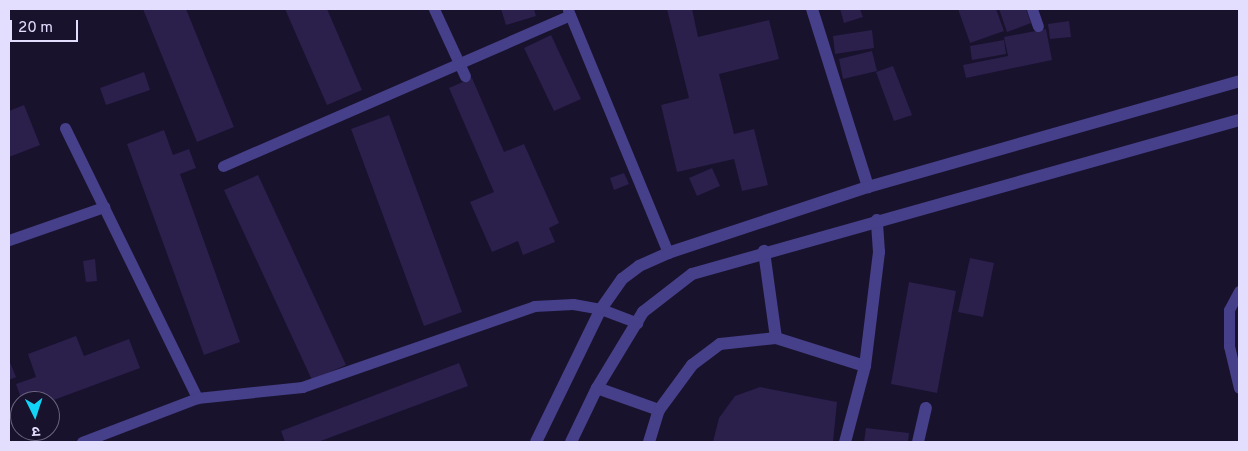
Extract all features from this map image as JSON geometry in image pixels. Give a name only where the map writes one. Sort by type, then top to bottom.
[{"type":"street","points":[[812,9],[868,187]]},
{"type":"street","points":[[536,442],[602,309],[622,279],[639,266],[668,253],[868,187],[1239,81]]},
{"type":"street","points":[[570,442],[598,388],[643,312],[692,274],[764,251],[1239,120]]},
{"type":"street","points":[[846,442],[865,366],[879,252],[877,220]]},
{"type":"street","points":[[764,251],[776,338]]},
{"type":"street","points":[[649,442],[659,410],[692,365],[720,344],[776,338],[865,366]]},
{"type":"street","points":[[598,388],[659,410]]},
{"type":"street","points":[[918,442],[926,408]]},
{"type":"lane","points":[[434,9],[465,76]]},
{"type":"lane","points":[[1032,9],[1038,26]]},
{"type":"lane","points":[[223,165],[460,64],[569,12],[668,253]]},
{"type":"lane","points":[[65,128],[197,398]]},
{"type":"lane","points":[[9,240],[104,207]]},
{"type":"lane","points":[[1239,291],[1229,310],[1228,346],[1239,388]]},
{"type":"lane","points":[[82,442],[197,398],[302,387],[534,306],[573,304],[602,309],[637,324]]},
{"type":"building","points":[[143,9],[186,9],[234,127],[197,142]]},
{"type":"building","points":[[285,9],[327,9],[362,90],[327,105]]},
{"type":"building","points":[[501,9],[534,9],[536,16],[506,25]]},
{"type":"building","points":[[667,9],[692,9],[698,37],[769,20],[779,59],[719,74],[734,134],[754,129],[768,185],[742,191],[734,159],[677,172],[661,105],[689,98]]},
{"type":"building","points":[[840,9],[860,9],[863,17],[844,23]]},
{"type":"building","points":[[958,9],[996,9],[1004,31],[970,43]]},
{"type":"building","points":[[999,9],[1026,9],[1031,23],[1007,32]]},
{"type":"building","points":[[1069,21],[1071,37],[1050,39],[1048,24]]},
{"type":"building","points":[[1046,29],[1052,60],[966,78],[963,65],[1008,56],[1004,37]]},
{"type":"building","points":[[872,30],[874,48],[835,54],[833,36]]},
{"type":"building","points":[[551,35],[581,99],[554,111],[524,48]]},
{"type":"building","points":[[1004,40],[1006,54],[972,60],[970,46]]},
{"type":"building","points":[[872,51],[877,71],[843,79],[839,59]]},
{"type":"building","points":[[893,66],[912,115],[894,121],[876,72]]},
{"type":"building","points":[[144,72],[150,90],[106,105],[100,88]]},
{"type":"building","points":[[472,78],[504,152],[524,144],[559,223],[549,228],[555,242],[523,255],[518,241],[492,252],[470,202],[494,192],[449,88]]},
{"type":"building","points":[[24,105],[40,145],[9,157],[9,111]]},
{"type":"building","points":[[389,115],[462,312],[424,326],[351,129]]},
{"type":"building","points":[[164,130],[173,155],[189,149],[196,168],[180,174],[240,342],[204,355],[127,144]]},
{"type":"building","points":[[712,168],[720,186],[697,196],[689,178]]},
{"type":"building","points":[[624,173],[629,184],[614,190],[610,178]]},
{"type":"building","points":[[258,175],[346,365],[312,380],[224,190]]},
{"type":"building","points":[[970,258],[994,263],[983,317],[958,312]]},
{"type":"building","points":[[95,259],[97,281],[86,282],[83,261]]},
{"type":"building","points":[[909,282],[956,291],[937,393],[891,384]]},
{"type":"building","points":[[76,336],[84,356],[129,339],[140,368],[60,398],[60,391],[18,391],[16,384],[36,377],[28,354]]},
{"type":"building","points":[[9,360],[16,377],[9,380]]},
{"type":"building","points":[[459,363],[468,386],[318,442],[285,442],[281,431]]},
{"type":"building","points":[[760,387],[837,402],[833,442],[713,442],[719,418],[735,396]]},
{"type":"building","points":[[866,428],[909,433],[908,442],[864,442]]}]
